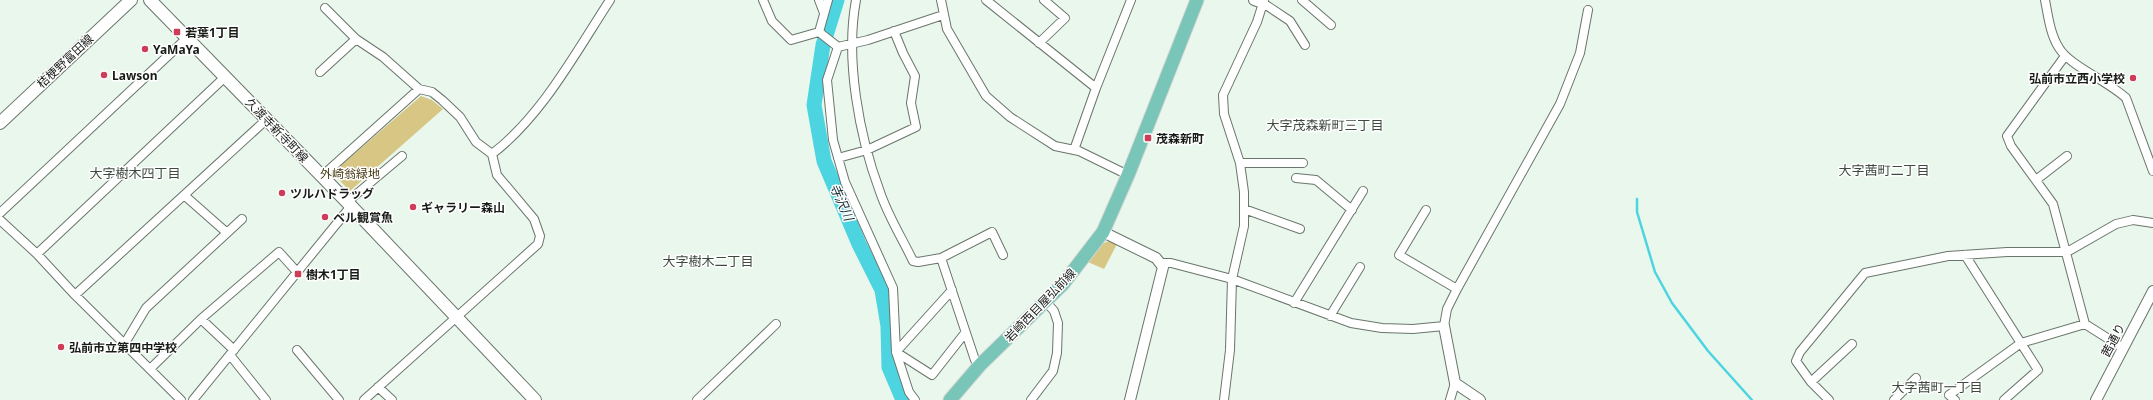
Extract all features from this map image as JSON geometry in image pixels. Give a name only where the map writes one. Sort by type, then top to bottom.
[{"type":"main road","name":"桔梗野富田線","points":[[0,122],[130,0]]},
{"type":"main road","name":"久渡寺新寺町線","points":[[150,0],[349,204],[535,400]]},
{"type":"main road","name":"岩崎西目屋弘前線","points":[[950,400],[980,365],[1046,302],[1078,267],[1103,232],[1128,175],[1197,0]]},
{"type":"street","points":[[492,154],[511,140],[559,79],[610,0]]},
{"type":"street","points":[[763,0],[772,20],[791,40],[821,33]]},
{"type":"street","points":[[819,0],[824,13]]},
{"type":"street","points":[[821,33],[824,13],[828,0]]},
{"type":"street","points":[[856,0],[852,25],[855,89],[867,150],[880,193],[913,261],[918,262],[941,258],[992,232],[1003,255]]},
{"type":"street","points":[[941,0],[947,29],[986,96],[1010,117],[1055,146],[1074,150],[1128,175]]},
{"type":"street","points":[[986,0],[1096,88]]},
{"type":"street","points":[[1039,43],[1065,18],[1044,0]]},
{"type":"street","points":[[1074,150],[1096,88],[1131,0]]},
{"type":"street","points":[[1302,0],[1331,25]]},
{"type":"street","points":[[2045,0],[2052,32],[2059,48],[2066,56],[2117,89],[2126,98],[2153,171]]},
{"type":"street","points":[[1224,400],[1230,350],[1232,279],[1244,226],[1244,192],[1240,163],[1224,114],[1222,95],[1254,28],[1261,1],[1290,21],[1296,34],[1305,45]]},
{"type":"street","points":[[325,8],[356,39],[383,57],[418,89],[432,92],[460,117],[476,142],[492,154],[497,175],[534,219],[540,236],[538,244],[364,400]]},
{"type":"street","points":[[1450,400],[1456,382],[1444,326],[1447,309],[1560,104],[1580,53],[1588,10]]},
{"type":"street","points":[[821,33],[836,46],[853,44],[943,15]]},
{"type":"street","points":[[838,158],[867,150],[916,127],[911,103],[915,76],[902,53],[894,31]]},
{"type":"street","points":[[0,213],[187,38]]},
{"type":"street","points":[[320,72],[356,39]]},
{"type":"street","points":[[836,46],[827,80],[833,140],[845,182],[893,288],[896,314],[896,352],[909,392],[915,400]]},
{"type":"street","points":[[2066,56],[2007,136],[2011,146],[2053,204],[2085,324],[2123,348]]},
{"type":"street","points":[[37,254],[225,77]]},
{"type":"street","points":[[322,176],[418,89]]},
{"type":"street","points":[[75,295],[267,120]]},
{"type":"street","points":[[193,400],[298,272],[349,204],[402,156]]},
{"type":"street","points":[[2036,180],[2067,156]]},
{"type":"street","points":[[1240,163],[1303,163]]},
{"type":"street","points":[[1296,178],[1316,180],[1352,210]]},
{"type":"street","points":[[1294,304],[1363,191]]},
{"type":"street","points":[[184,195],[226,232]]},
{"type":"street","points":[[1244,209],[1300,229]]},
{"type":"street","points":[[1426,210],[1399,255],[1457,289]]},
{"type":"street","points":[[125,343],[146,308],[226,232],[242,219]]},
{"type":"street","points":[[0,220],[37,254],[75,295],[182,400]]},
{"type":"street","points":[[1827,399],[1811,382],[1796,361],[1800,352],[1865,273],[1919,261],[1965,255],[2007,252],[2067,252],[2116,224],[2133,220],[2153,223]]},
{"type":"street","points":[[1103,232],[1156,258],[1162,263],[1171,262],[1232,279],[1276,294],[1294,304],[1351,323],[1382,328],[1413,329],[1444,326]]},
{"type":"street","points":[[151,368],[201,319],[279,252],[298,272]]},
{"type":"street","points":[[1965,255],[2038,370],[2004,400]]},
{"type":"street","points":[[941,258],[965,333],[975,360],[980,365]]},
{"type":"street","points":[[1130,400],[1152,315],[1162,271],[1162,263]]},
{"type":"street","points":[[1330,316],[1360,267]]},
{"type":"street","points":[[896,352],[952,290]]},
{"type":"street","name":"茜通り","points":[[2096,400],[2123,348],[2150,304],[2153,291]]},
{"type":"street","points":[[1031,400],[1053,371],[1057,353],[1058,323],[1054,311],[1046,302]]},
{"type":"street","points":[[201,319],[232,353],[266,400]]},
{"type":"street","points":[[698,400],[776,324]]},
{"type":"street","points":[[1955,400],[1949,395],[2021,343],[2085,324]]},
{"type":"street","points":[[896,352],[932,374],[965,333]]},
{"type":"street","points":[[1811,382],[1852,344]]},
{"type":"street","points":[[297,350],[339,400]]},
{"type":"street","points":[[1894,400],[1916,378]]},
{"type":"street","points":[[1456,382],[1480,400]]},
{"type":"street","points":[[378,387],[392,400]]},
{"type":"green space","name":"外崎翁緑地","points":[[421,96],[432,100],[443,109],[350,191],[332,173]]},
{"type":"green space","points":[[1110,241],[1117,244],[1104,269],[1088,262],[1100,244]]},
{"type":"waterway","name":"寺沢川","points":[[837,0],[823,45],[814,105],[824,161],[859,244],[882,290],[888,326],[889,367],[903,400]]},
{"type":"waterway","points":[[1637,199],[1637,212],[1655,272],[1672,303],[1708,351],[1752,400]]},
{"type":"place","name":"若葉1丁目","points":[[177,32]]},
{"type":"place","name":"YaMaYa","points":[[145,49]]},
{"type":"place","name":"Lawson","points":[[104,75]]},
{"type":"place","name":"弘前市立西小学校","points":[[2133,78]]},
{"type":"place","name":"茂森新町","points":[[1148,138]]},
{"type":"place","name":"ツルハドラッグ","points":[[282,193]]},
{"type":"place","name":"ギャラリー森山","points":[[413,207]]},
{"type":"place","name":"ベル観賞魚","points":[[325,217]]},
{"type":"place","name":"樹木1丁目","points":[[298,274]]},
{"type":"place","name":"弘前市立第四中学校","points":[[61,347]]},
{"type":"district","name":"大字茂森新町三丁目","points":[[1325,125]]},
{"type":"district","name":"大字茜町二丁目","points":[[1884,170]]},
{"type":"district","name":"大字樹木四丁目","points":[[135,173]]},
{"type":"district","name":"大字樹木二丁目","points":[[708,261]]},
{"type":"district","name":"大字茜町一丁目","points":[[1937,387]]}]
